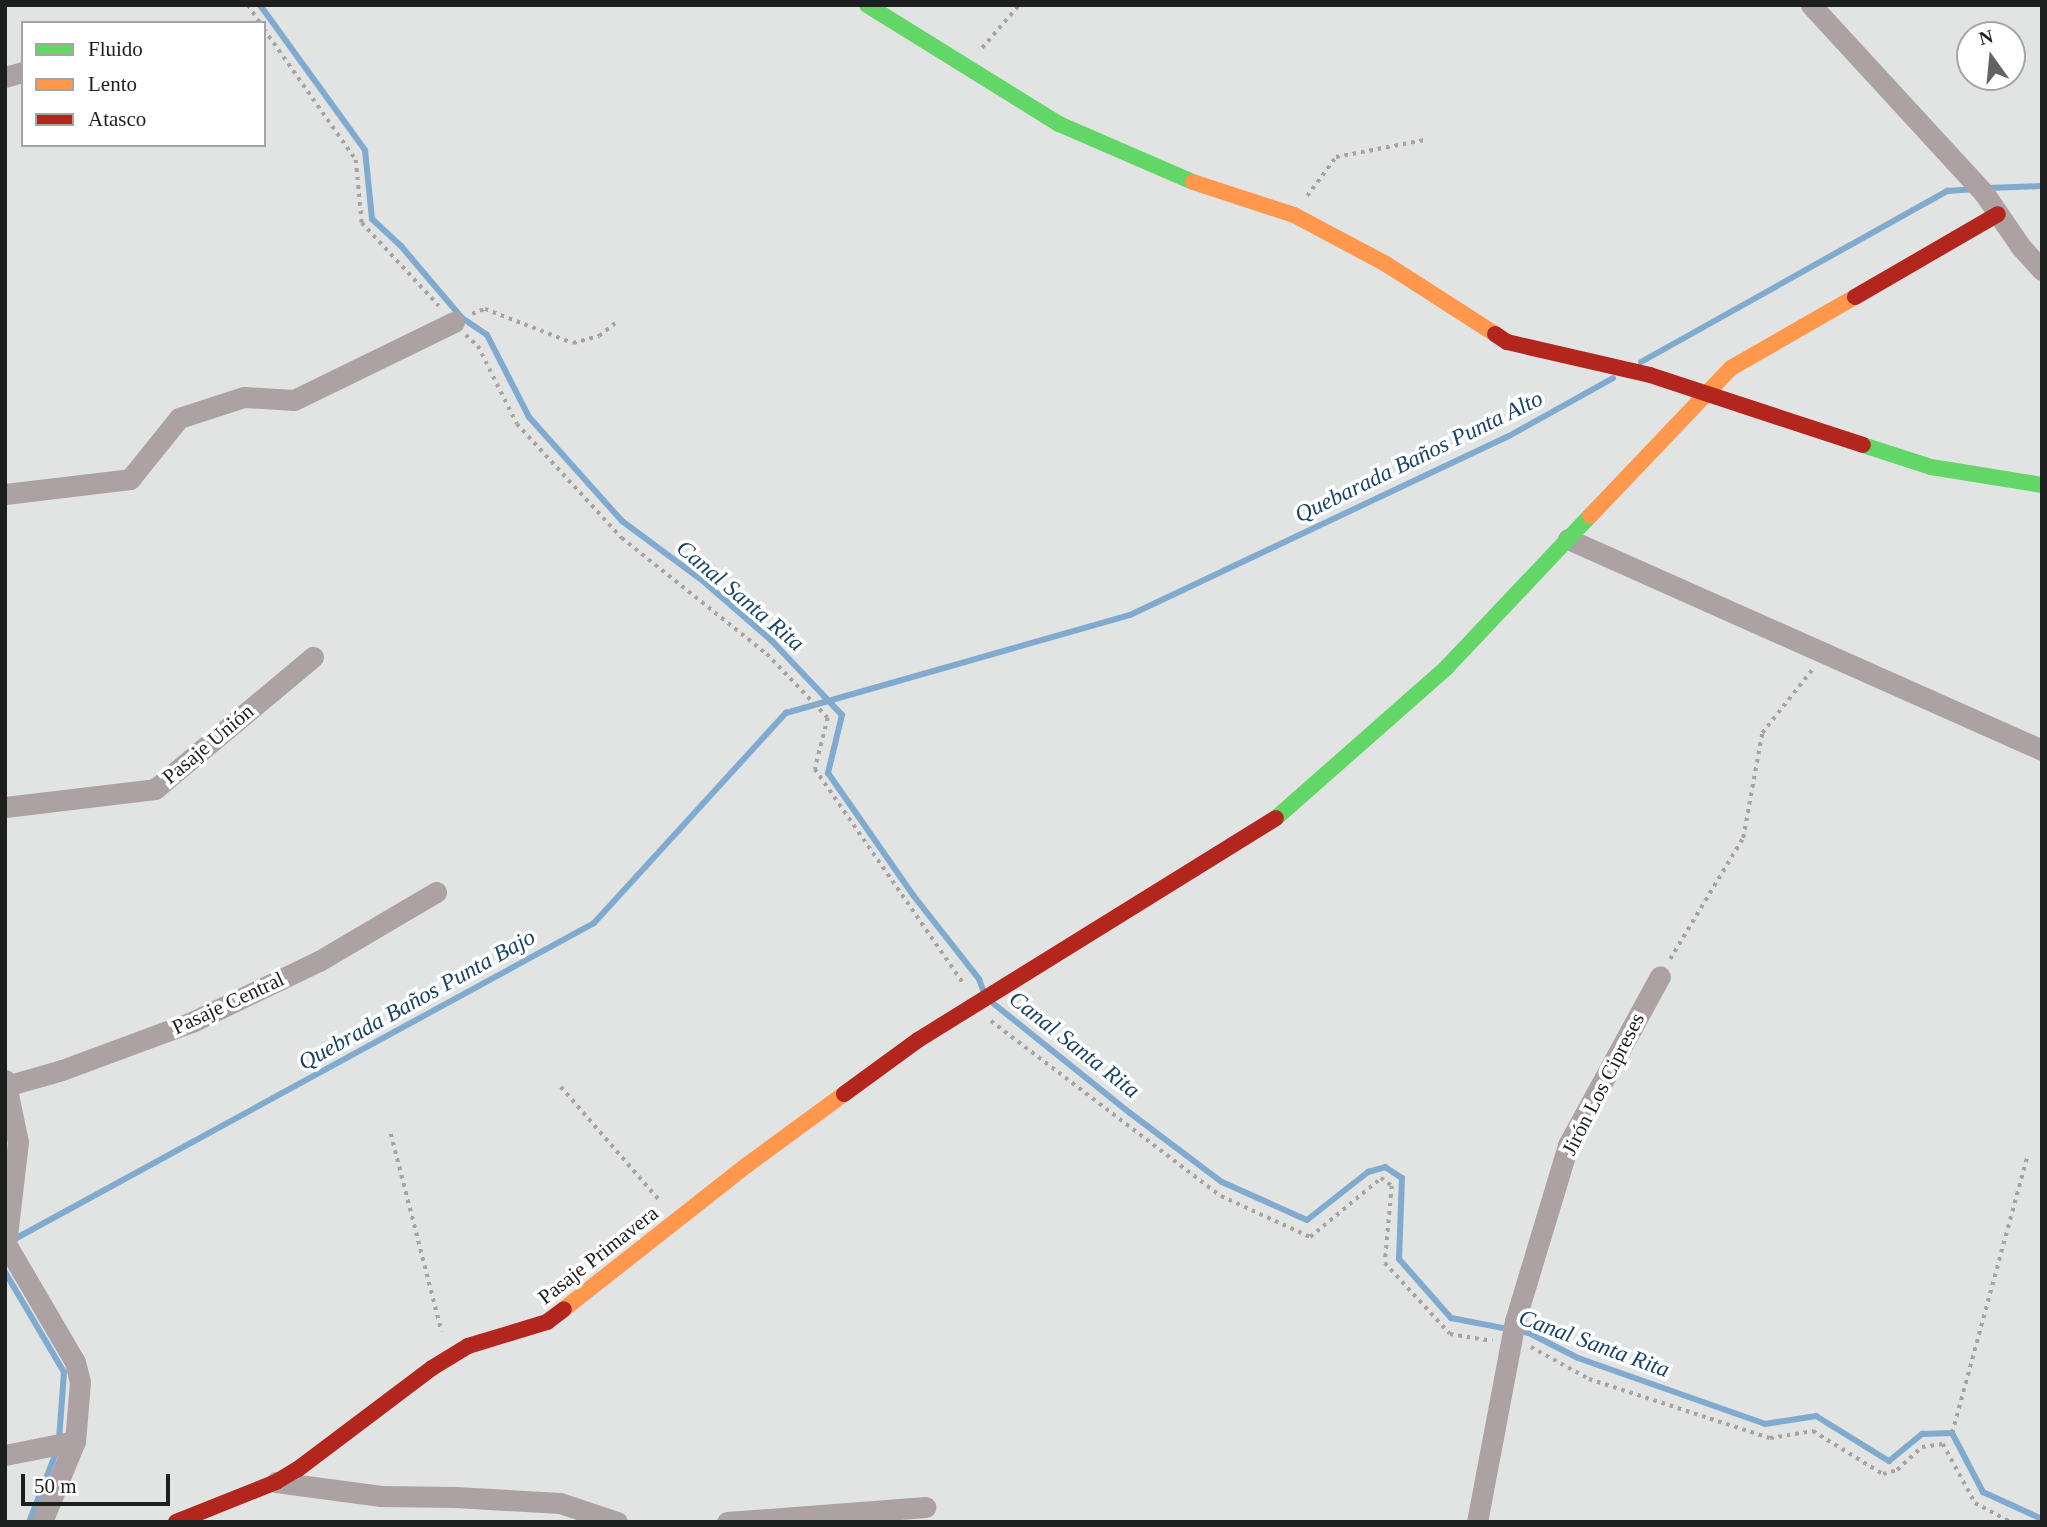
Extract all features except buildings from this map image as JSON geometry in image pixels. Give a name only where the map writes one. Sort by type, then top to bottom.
[{"type":"street","points":[[866,5],[1059,124],[1180,178],[1294,215],[1386,264],[1507,342],[1650,375],[1931,467],[2042,485]]},
{"type":"street","points":[[1811,5],[1983,192],[2042,270]]},
{"type":"street","name":"Pasaje Primavera","points":[[176,1522],[276,1482],[366,1421],[449,1358],[479,1342],[547,1322],[676,1220],[918,1040],[1280,816],[1447,667],[1731,368],[1998,214]]},
{"type":"street","points":[[5,494],[130,479],[178,418],[244,397],[294,400],[454,322]]},
{"type":"street","points":[[1568,540],[2042,750]]},
{"type":"street","name":"Pasaje Unión","points":[[5,807],[155,789],[313,657]]},
{"type":"street","name":"Pasaje Central","points":[[6,1083],[62,1070],[192,1022],[319,961],[436,892]]},
{"type":"street","name":"Jirón Los Cipreses","points":[[1477,1522],[1511,1344],[1568,1145],[1660,976]]},
{"type":"street","points":[[6,1083],[18,1142],[6,1244],[75,1362],[80,1382],[75,1441],[42,1522]]},
{"type":"street","points":[[5,1455],[75,1441]]},
{"type":"street","points":[[276,1482],[381,1496],[560,1503],[617,1522]]},
{"type":"street","points":[[727,1522],[925,1507]]},
{"type":"path","points":[[248,5],[259,21]]},
{"type":"path","points":[[967,66],[1019,5]]},
{"type":"path","points":[[266,32],[356,160],[362,223],[478,345],[517,424],[613,528],[767,654],[828,718],[815,769],[981,1000],[994,1026],[1221,1196],[1310,1237],[1381,1178],[1392,1186],[1385,1263],[1450,1334],[1530,1347],[1589,1379],[1770,1438],[1813,1431],[1883,1474],[1897,1470],[1922,1447],[1943,1444],[1975,1503],[2010,1522]]},
{"type":"path","points":[[1294,215],[1336,157],[1424,139]]},
{"type":"path","points":[[454,322],[485,309],[573,343],[599,337],[616,322]]},
{"type":"path","points":[[1660,976],[1743,838],[1762,733],[1825,654]]},
{"type":"path","points":[[561,1087],[676,1220]]},
{"type":"path","points":[[391,1134],[449,1358]]},
{"type":"path","points":[[1952,1433],[2027,1157]]},
{"type":"waterway","name":"Canal Santa Rita","points":[[260,5],[365,150],[372,219],[401,246],[462,318],[487,335],[529,417],[622,521],[703,581],[772,641],[842,715],[828,773],[913,895],[979,979],[983,990]]},
{"type":"waterway","name":"Quebarada Baños Punta Alto","points":[[1988,188],[2042,186]]},
{"type":"waterway","name":"Quebarada Baños Punta Alto","points":[[1641,362],[1947,191],[1973,189]]},
{"type":"waterway","name":"Quebrada Baños Punta Bajo","points":[[11,1241],[594,923],[786,713],[1130,615],[1509,436],[1613,378]]},
{"type":"waterway","name":"Canal Santa Rita","points":[[994,1004],[1130,1113],[1222,1182],[1307,1220],[1368,1172],[1385,1167],[1402,1178],[1399,1259],[1451,1318],[1529,1333],[1578,1358],[1765,1424],[1816,1416],[1889,1461],[1922,1434],[1952,1433],[1983,1492],[2042,1519]]},
{"type":"waterway","points":[[5,1272],[64,1372],[59,1440]]},
{"type":"waterway","points":[[29,1522],[57,1450]]},
{"type":"traffic: fast","points":[[867,5],[1059,124],[1193,182]]},
{"type":"traffic: fast","points":[[1863,445],[1931,467],[2042,485]]},
{"type":"traffic: fast","points":[[1276,818],[1447,667],[1590,516]]},
{"type":"traffic: slow","points":[[1193,182],[1294,215],[1386,264],[1495,334]]},
{"type":"traffic: slow","points":[[1590,516],[1731,368],[1855,297]]},
{"type":"traffic: slow","points":[[564,1309],[747,1165],[844,1094]]},
{"type":"traffic: jam","points":[[1855,297],[1998,214]]},
{"type":"traffic: jam","points":[[1495,334],[1507,342],[1650,375],[1863,445]]},
{"type":"traffic: jam","points":[[844,1094],[918,1040],[1276,818]]},
{"type":"traffic: jam","points":[[176,1522],[276,1482],[298,1469],[432,1368],[468,1346],[547,1322],[564,1309]]}]
